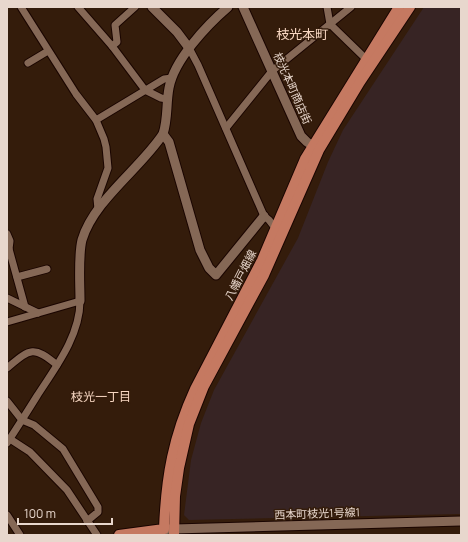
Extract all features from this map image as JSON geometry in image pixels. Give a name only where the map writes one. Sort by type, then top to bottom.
[{"type":"main road","name":"八幡戸畑線","points":[[169,532],[186,437],[193,413],[210,373],[264,276],[315,148],[366,60],[399,7]]},
{"type":"main road","name":"八幡戸畑線","points":[[169,532],[166,491],[174,447],[186,410],[200,377],[254,278],[305,159],[315,148],[410,7]]},
{"type":"main road","points":[[119,535],[169,532]]},
{"type":"street","points":[[21,7],[76,94],[96,120],[106,147],[108,168],[97,199],[98,209]]},
{"type":"street","points":[[78,7],[112,46],[145,90],[161,98],[167,99]]},
{"type":"street","points":[[112,46],[117,42],[115,25],[135,7]]},
{"type":"street","points":[[152,7],[177,32],[189,48],[198,65],[264,216],[276,229]]},
{"type":"street","points":[[97,535],[67,490],[30,452],[9,441],[66,351],[74,332],[80,312],[82,241],[89,224],[98,209],[163,134],[166,126],[167,99],[172,78],[189,48],[203,31],[228,7]]},
{"type":"street","name":"枝光本町商店街","points":[[243,7],[301,136],[315,148]]},
{"type":"street","points":[[327,7],[330,24],[366,60]]},
{"type":"street","points":[[226,128],[272,71],[350,7]]},
{"type":"street","points":[[28,62],[48,51]]},
{"type":"street","points":[[96,120],[164,79],[172,78]]},
{"type":"street","points":[[163,134],[169,142],[200,250],[209,268],[216,275],[264,216]]},
{"type":"street","points":[[7,234],[10,241],[8,250],[25,307]]},
{"type":"street","points":[[17,277],[46,269]]},
{"type":"street","points":[[7,298],[38,313]]},
{"type":"street","points":[[7,322],[80,301]]},
{"type":"street","points":[[7,368],[23,355],[35,352],[44,354],[57,365]]},
{"type":"street","points":[[7,401],[22,420],[34,425],[63,449],[98,507],[98,512],[87,521]]},
{"type":"street","points":[[7,515],[20,535]]},
{"type":"street","name":"西本町枝光1号線1","points":[[169,532],[461,521]]},
{"type":"shaded area","points":[[424,7],[461,7],[461,514],[189,520],[184,515],[191,460],[201,423],[214,390],[298,238],[328,162],[343,130]]},
{"type":"district","name":"枝光本町","points":[[302,34]]},
{"type":"district","name":"枝光一丁目","points":[[101,396]]}]
